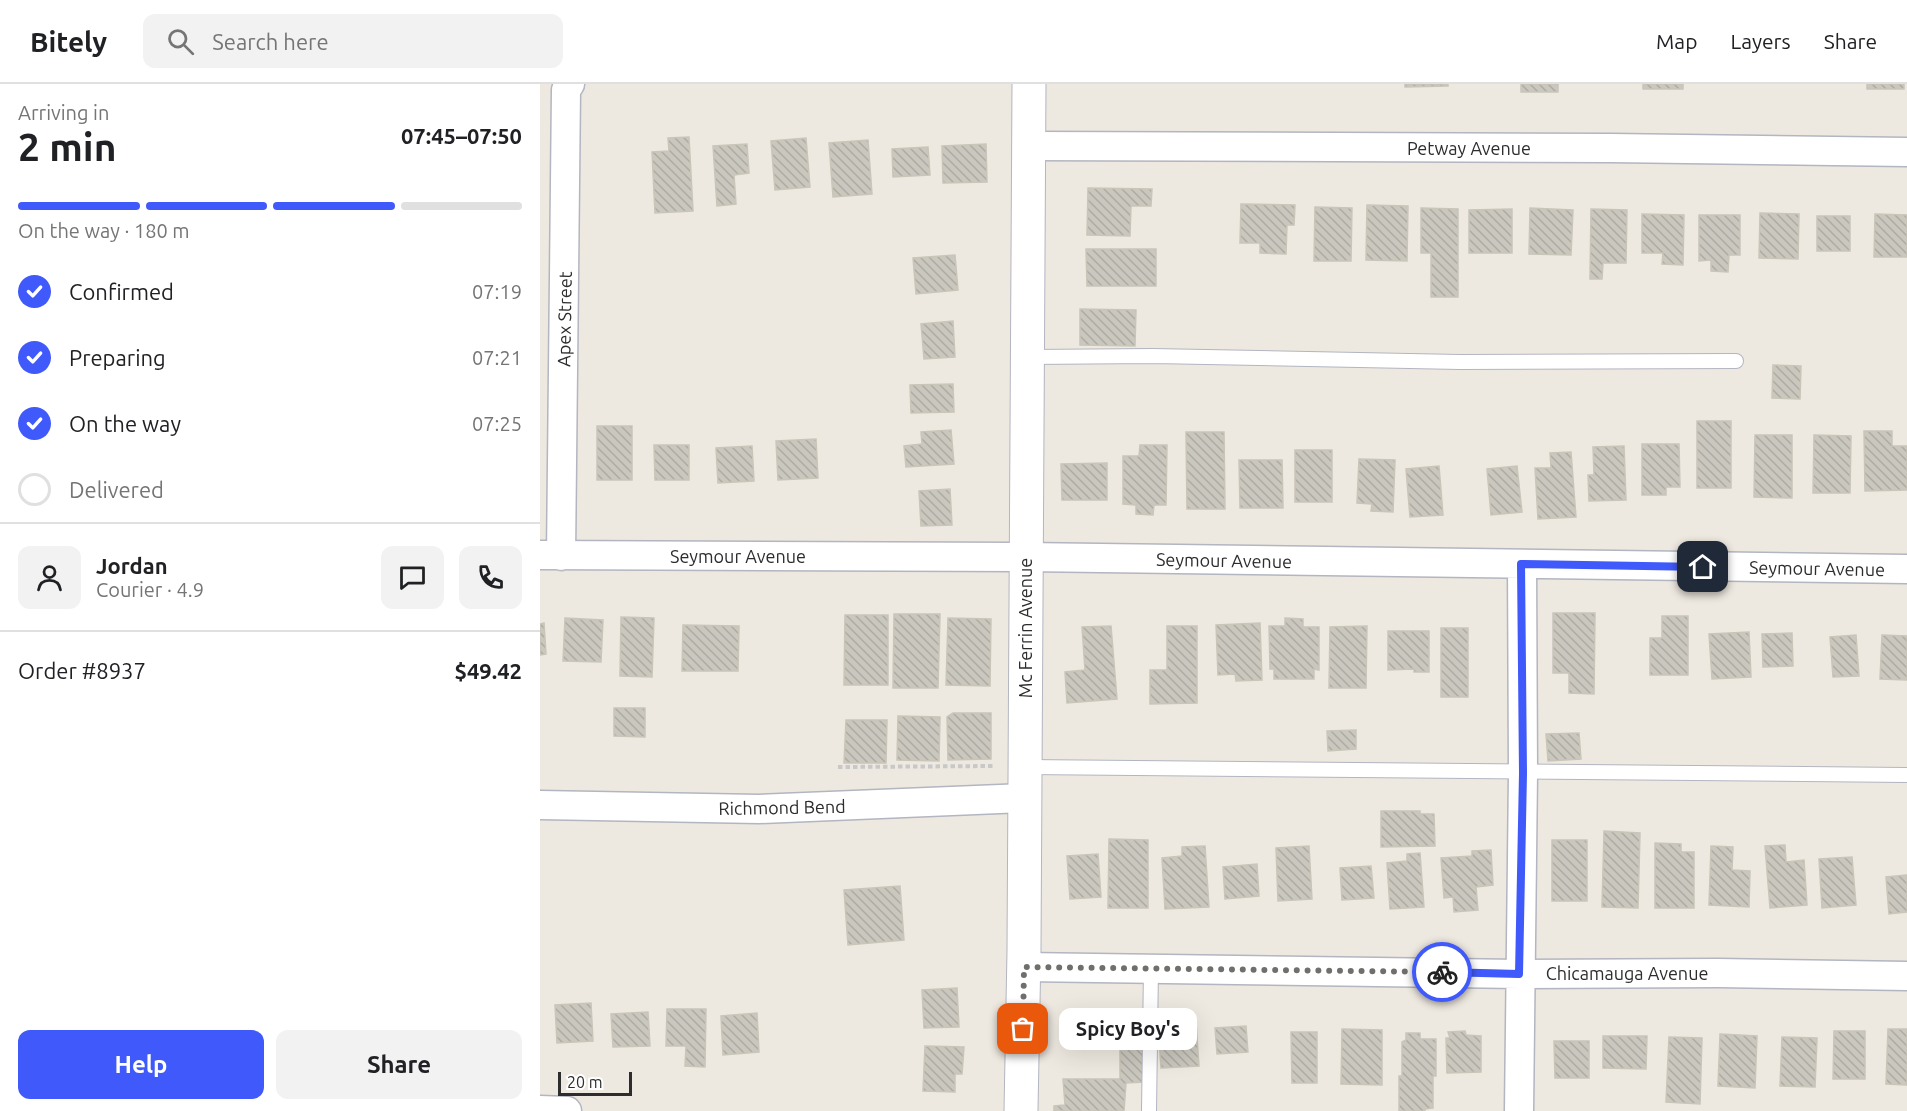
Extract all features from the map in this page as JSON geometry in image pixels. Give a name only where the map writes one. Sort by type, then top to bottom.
[{"type":"street","name":"Apex Street","points":[[551,556],[566,90],[570,84]]},
{"type":"street","name":"Mc Ferrin Avenue","points":[[1021,1111],[1024,967],[1015,777],[1025,557],[1029,84]]},
{"type":"street","name":"Petway Avenue","points":[[1030,146],[1611,148],[1907,152]]},
{"type":"street","name":"Seymour Avenue","points":[[551,556],[1025,557],[1907,569]]},
{"type":"street","points":[[1519,1111],[1523,773],[1521,564]]},
{"type":"street","name":"Richmond Bend","points":[[540,805],[759,809],[1015,777]]},
{"type":"street","name":"Chicamauga Avenue","points":[[1024,967],[1519,974],[1718,973],[1907,976]]},
{"type":"street","points":[[540,1110],[567,1111]]},
{"type":"lane","points":[[1028,357],[1153,356],[1460,362],[1737,362]]},
{"type":"lane","points":[[1015,777],[1523,773],[1907,775]]},
{"type":"lane","points":[[1149,1111],[1151,968]]},
{"type":"path","points":[[838,767],[1015,777]]},
{"type":"building","points":[[1405,84],[1448,84],[1448,86],[1405,87]]},
{"type":"building","points":[[1521,84],[1558,84],[1558,92],[1521,92]]},
{"type":"building","points":[[1643,84],[1683,84],[1683,89],[1643,89]]},
{"type":"building","points":[[1867,84],[1904,84],[1904,89],[1867,89]]},
{"type":"building","points":[[689,137],[693,211],[655,213],[652,152],[669,151],[668,138]]},
{"type":"building","points":[[806,138],[810,187],[775,190],[771,141]]},
{"type":"building","points":[[868,140],[872,194],[833,197],[829,143]]},
{"type":"building","points":[[747,144],[749,173],[734,175],[736,204],[717,206],[713,146]]},
{"type":"building","points":[[986,144],[987,182],[943,183],[942,146]]},
{"type":"building","points":[[928,147],[930,175],[893,177],[892,149]]},
{"type":"building","points":[[1088,188],[1152,189],[1151,206],[1131,206],[1130,236],[1087,235]]},
{"type":"building","points":[[1241,204],[1295,205],[1294,225],[1287,225],[1286,254],[1260,253],[1260,243],[1240,243]]},
{"type":"building","points":[[1367,205],[1408,206],[1407,261],[1366,260]]},
{"type":"building","points":[[1315,207],[1352,208],[1351,261],[1314,261]]},
{"type":"building","points":[[1421,208],[1458,209],[1458,297],[1431,297],[1431,253],[1421,253]]},
{"type":"building","points":[[1530,208],[1573,210],[1571,255],[1529,254]]},
{"type":"building","points":[[1512,209],[1512,253],[1469,253],[1469,210]]},
{"type":"building","points":[[1591,209],[1627,210],[1626,263],[1603,263],[1602,279],[1590,279]]},
{"type":"building","points":[[1760,213],[1799,214],[1798,259],[1759,258]]},
{"type":"building","points":[[1642,214],[1684,215],[1683,265],[1662,264],[1663,253],[1642,253]]},
{"type":"building","points":[[1875,214],[1907,215],[1907,257],[1874,257]]},
{"type":"building","points":[[1699,215],[1740,215],[1740,255],[1729,255],[1728,272],[1711,271],[1711,260],[1699,261]]},
{"type":"building","points":[[1817,216],[1850,216],[1850,251],[1817,251]]},
{"type":"building","points":[[1086,249],[1156,249],[1156,286],[1087,286]]},
{"type":"building","points":[[955,255],[958,290],[916,294],[913,258]]},
{"type":"building","points":[[1080,309],[1136,310],[1135,346],[1080,345]]},
{"type":"building","points":[[953,321],[955,357],[924,359],[921,324]]},
{"type":"building","points":[[1773,365],[1801,366],[1800,399],[1772,398]]},
{"type":"building","points":[[953,384],[954,412],[911,413],[910,385]]},
{"type":"building","points":[[1697,421],[1731,421],[1731,488],[1697,488]]},
{"type":"building","points":[[597,426],[632,426],[632,480],[597,480]]},
{"type":"building","points":[[951,430],[954,464],[906,467],[904,446],[922,444],[921,432]]},
{"type":"building","points":[[1864,431],[1892,431],[1892,446],[1907,446],[1907,490],[1865,491]]},
{"type":"building","points":[[1186,432],[1224,432],[1225,509],[1187,509]]},
{"type":"building","points":[[1755,435],[1792,435],[1792,498],[1754,497]]},
{"type":"building","points":[[1814,435],[1851,436],[1850,493],[1813,493]]},
{"type":"building","points":[[816,439],[818,478],[778,480],[776,441]]},
{"type":"building","points":[[1642,444],[1679,444],[1680,487],[1666,487],[1666,495],[1642,495]]},
{"type":"building","points":[[654,445],[689,445],[689,480],[655,480]]},
{"type":"building","points":[[1140,445],[1167,445],[1166,505],[1154,505],[1153,515],[1136,514],[1136,505],[1123,504],[1123,456],[1139,456]]},
{"type":"building","points":[[752,446],[754,481],[718,483],[716,448]]},
{"type":"building","points":[[1624,446],[1626,500],[1589,501],[1588,475],[1594,475],[1593,447]]},
{"type":"building","points":[[1295,450],[1332,450],[1332,502],[1295,502]]},
{"type":"building","points":[[1571,452],[1576,517],[1538,519],[1535,468],[1551,468],[1550,453]]},
{"type":"building","points":[[1359,459],[1395,460],[1393,512],[1371,511],[1372,504],[1357,503]]},
{"type":"building","points":[[1239,460],[1282,460],[1283,508],[1240,508]]},
{"type":"building","points":[[1107,463],[1107,500],[1062,500],[1061,464]]},
{"type":"building","points":[[1439,466],[1443,515],[1410,517],[1406,469]]},
{"type":"building","points":[[1517,466],[1522,512],[1491,515],[1487,469]]},
{"type":"building","points":[[950,489],[952,525],[921,526],[919,491]]},
{"type":"building","points":[[1553,613],[1595,613],[1594,694],[1569,693],[1569,673],[1553,673]]},
{"type":"building","points":[[894,614],[940,614],[938,688],[893,688]]},
{"type":"building","points":[[845,615],[888,615],[888,685],[844,685]]},
{"type":"building","points":[[1662,616],[1688,616],[1688,675],[1650,675],[1650,638],[1662,638]]},
{"type":"building","points":[[621,617],[654,618],[652,677],[620,676]]},
{"type":"building","points":[[565,618],[603,620],[601,662],[563,661]]},
{"type":"building","points":[[948,618],[991,619],[990,686],[946,685]]},
{"type":"building","points":[[1285,618],[1303,619],[1303,627],[1319,627],[1319,670],[1314,669],[1314,679],[1274,679],[1274,669],[1270,669],[1269,626],[1285,626]]},
{"type":"building","points":[[544,623],[546,654],[540,655],[540,624]]},
{"type":"building","points":[[1260,623],[1262,680],[1236,681],[1235,674],[1218,675],[1216,625]]},
{"type":"building","points":[[683,625],[739,626],[738,671],[682,671]]},
{"type":"building","points":[[1111,626],[1117,699],[1067,703],[1065,672],[1085,670],[1082,627]]},
{"type":"building","points":[[1167,626],[1197,626],[1197,703],[1150,704],[1150,670],[1167,670]]},
{"type":"building","points":[[1367,626],[1366,688],[1329,688],[1330,627]]},
{"type":"building","points":[[1441,628],[1468,628],[1468,697],[1441,697]]},
{"type":"building","points":[[1388,631],[1429,631],[1429,672],[1414,672],[1414,669],[1388,670]]},
{"type":"building","points":[[1749,632],[1751,677],[1712,679],[1709,634]]},
{"type":"building","points":[[1792,633],[1793,666],[1763,667],[1762,634]]},
{"type":"building","points":[[1856,635],[1859,676],[1833,677],[1830,637]]},
{"type":"building","points":[[1882,635],[1907,636],[1907,680],[1880,679]]},
{"type":"building","points":[[614,708],[645,708],[645,737],[614,736]]},
{"type":"building","points":[[953,713],[991,713],[991,759],[948,760],[947,717]]},
{"type":"building","points":[[898,716],[940,717],[939,761],[897,760]]},
{"type":"building","points":[[846,720],[887,720],[886,763],[844,763]]},
{"type":"building","points":[[1356,730],[1356,749],[1328,751],[1327,731]]},
{"type":"building","points":[[1579,733],[1581,759],[1548,761],[1546,734]]},
{"type":"building","points":[[1381,811],[1420,811],[1420,814],[1434,814],[1435,846],[1381,847]]},
{"type":"building","points":[[1604,831],[1640,833],[1638,908],[1602,907]]},
{"type":"building","points":[[1109,839],[1148,840],[1148,908],[1108,908]]},
{"type":"building","points":[[1552,840],[1587,840],[1587,901],[1552,901]]},
{"type":"building","points":[[1655,843],[1681,844],[1681,852],[1694,852],[1694,908],[1655,908]]},
{"type":"building","points":[[1785,845],[1786,862],[1804,860],[1807,905],[1770,908],[1765,846]]},
{"type":"building","points":[[1205,846],[1209,907],[1165,909],[1162,858],[1182,856],[1182,847]]},
{"type":"building","points":[[1309,846],[1312,899],[1278,901],[1276,848]]},
{"type":"building","points":[[1711,846],[1733,847],[1732,870],[1750,871],[1749,907],[1709,905]]},
{"type":"building","points":[[1491,850],[1493,885],[1476,887],[1478,910],[1454,912],[1453,897],[1444,898],[1441,858],[1472,856],[1472,851]]},
{"type":"building","points":[[1420,853],[1424,907],[1390,909],[1387,863],[1407,861],[1407,854]]},
{"type":"building","points":[[1098,854],[1101,897],[1070,899],[1067,856]]},
{"type":"building","points":[[1852,857],[1856,905],[1822,908],[1819,859]]},
{"type":"building","points":[[1257,864],[1259,896],[1225,899],[1223,867]]},
{"type":"building","points":[[1371,866],[1374,898],[1342,900],[1340,868]]},
{"type":"building","points":[[1907,875],[1907,912],[1889,914],[1886,877]]},
{"type":"building","points":[[900,886],[904,940],[848,945],[844,890]]},
{"type":"building","points":[[957,988],[959,1027],[924,1028],[922,990]]},
{"type":"building","points":[[591,1003],[593,1041],[557,1043],[555,1005]]},
{"type":"building","points":[[667,1009],[706,1009],[705,1067],[685,1066],[686,1046],[666,1046]]},
{"type":"building","points":[[648,1012],[650,1046],[613,1047],[611,1014]]},
{"type":"building","points":[[757,1013],[759,1052],[723,1055],[721,1016]]},
{"type":"building","points":[[1196,1022],[1199,1066],[1161,1068],[1158,1025]]},
{"type":"building","points":[[1246,1026],[1248,1052],[1217,1054],[1215,1028]]},
{"type":"building","points":[[1342,1029],[1382,1030],[1382,1085],[1341,1084]]},
{"type":"building","points":[[1888,1029],[1907,1029],[1907,1085],[1886,1084]]},
{"type":"building","points":[[1465,1031],[1466,1035],[1481,1036],[1481,1072],[1447,1073],[1446,1038],[1450,1038],[1448,1032]]},
{"type":"building","points":[[1834,1031],[1865,1031],[1865,1079],[1833,1079]]},
{"type":"building","points":[[1291,1032],[1317,1032],[1317,1083],[1292,1083]]},
{"type":"building","points":[[1406,1033],[1420,1033],[1420,1039],[1436,1039],[1433,1108],[1425,1109],[1425,1111],[1399,1111],[1402,1042],[1406,1040]]},
{"type":"building","points":[[1720,1034],[1757,1036],[1755,1088],[1718,1086]]},
{"type":"building","points":[[1603,1036],[1647,1036],[1646,1069],[1603,1068]]},
{"type":"building","points":[[1669,1037],[1702,1038],[1700,1104],[1666,1102]]},
{"type":"building","points":[[1782,1037],[1817,1038],[1815,1087],[1780,1086]]},
{"type":"building","points":[[1554,1041],[1589,1041],[1589,1078],[1555,1078]]},
{"type":"building","points":[[1143,1043],[1144,1082],[1126,1083],[1124,1111],[1054,1111],[1054,1106],[1065,1105],[1063,1079],[1120,1079],[1120,1044]]},
{"type":"building","points":[[925,1046],[964,1047],[962,1074],[955,1074],[955,1092],[923,1091]]},
{"type":"way so far","points":[[1023,1029],[1024,967],[1442,972]]},
{"type":"place","name":"Spicy Boy's","points":[[1023,1029]]},
{"type":"route","points":[[1442,972],[1519,974],[1523,773],[1521,564],[1703,567]]}]
